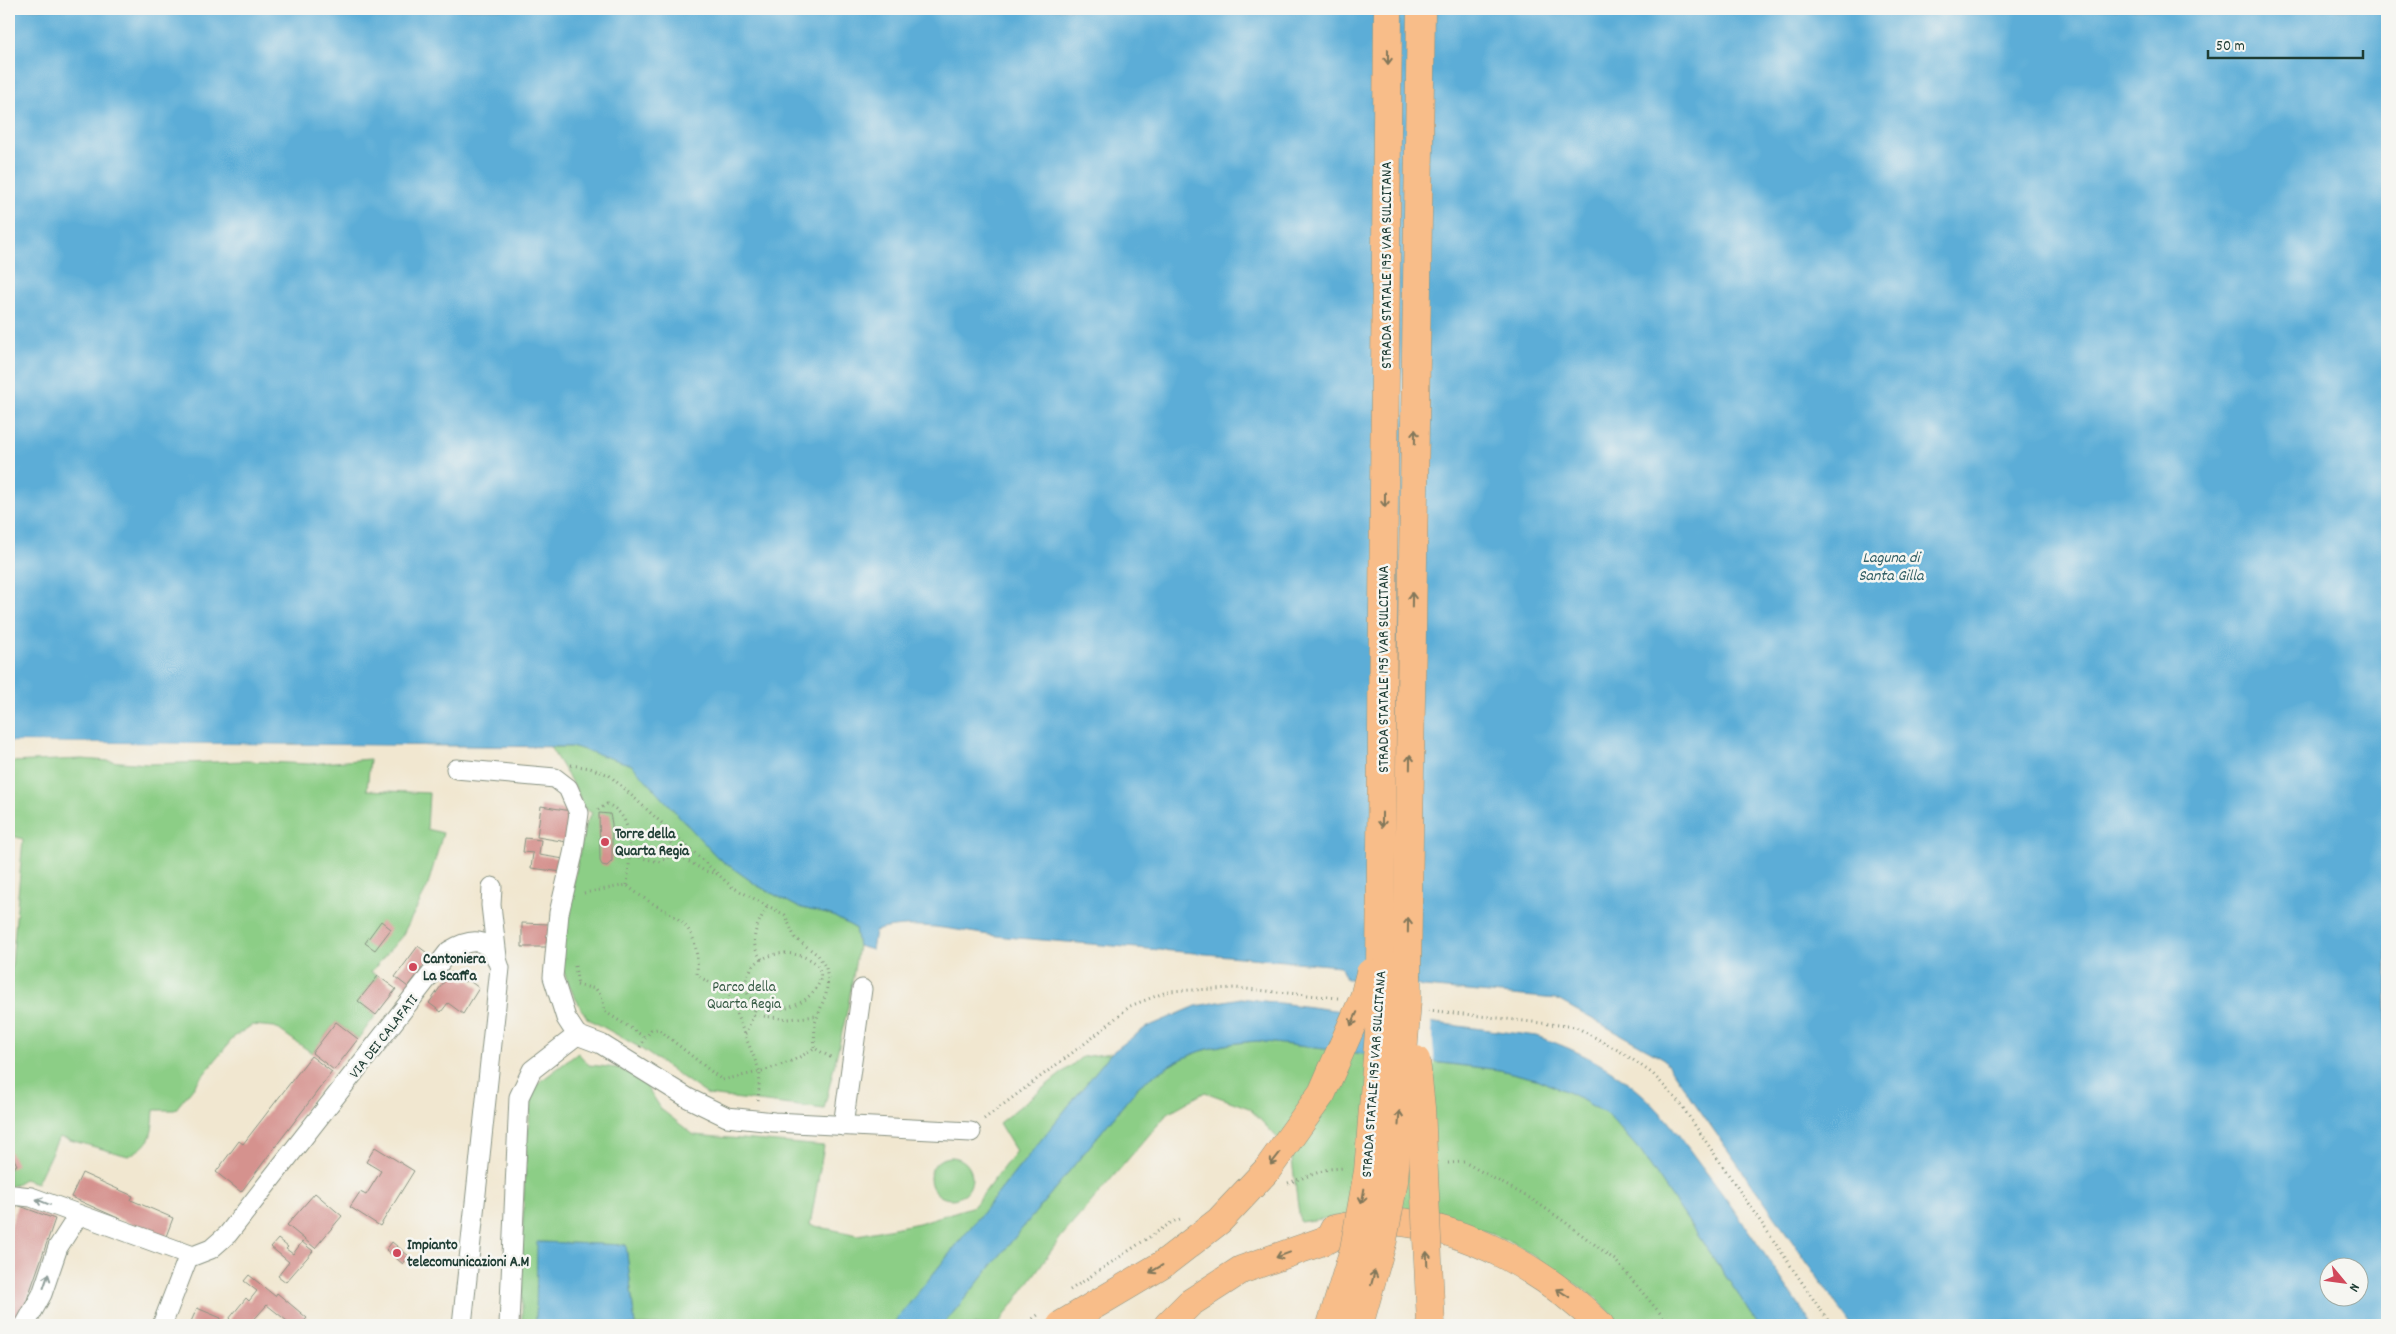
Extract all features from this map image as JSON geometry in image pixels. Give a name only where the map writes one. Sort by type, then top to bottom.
[{"type":"highway","name":"STRADA STATALE 195 VAR SULCITANA","points":[[1331,1325],[1354,1249],[1368,1171],[1380,1019],[1388,9]]},
{"type":"highway","name":"STRADA STATALE 195 VAR SULCITANA","points":[[1359,1325],[1383,1240],[1394,1181],[1407,1000],[1420,9]]},
{"type":"highway","points":[[1054,1317],[1162,1265],[1219,1221],[1267,1170],[1322,1093],[1364,997],[1382,919]]},
{"type":"highway","points":[[1407,1000],[1421,1108],[1431,1325]]},
{"type":"highway","points":[[1168,1325],[1190,1303],[1241,1270],[1329,1239],[1334,1229],[1390,1221],[1439,1229],[1514,1260],[1576,1302],[1600,1325]]},
{"type":"street","points":[[456,769],[555,778],[568,788],[579,813],[573,854],[559,913],[553,977],[566,1018],[577,1035],[601,1044],[688,1098],[727,1117],[843,1126],[971,1132]]},
{"type":"street","points":[[462,1325],[500,968],[491,905],[492,887]]},
{"type":"street","name":"VIA DEI CALAFATI","points":[[189,1255],[193,1256],[210,1250],[228,1234],[450,951],[463,942],[481,942],[492,950],[497,957]]},
{"type":"street","points":[[843,1126],[862,988]]},
{"type":"street","points":[[509,1325],[520,1097],[532,1070],[577,1035]]},
{"type":"street","points":[[9,1199],[13,1195],[31,1197],[78,1216],[189,1255],[162,1325]]},
{"type":"street","points":[[26,1325],[42,1294],[58,1247],[78,1216]]},
{"type":"path","points":[[555,778],[569,764],[590,768],[609,775],[732,887],[785,915],[795,938],[818,955],[826,968],[828,980],[813,1035],[814,1048]]},
{"type":"path","points":[[594,816],[599,808],[607,804],[616,808],[626,820],[630,855],[628,885],[639,896],[676,915],[685,925],[698,950],[697,975],[728,994],[760,1072],[755,1120]]},
{"type":"path","points":[[667,826],[668,837],[676,854],[705,871],[718,874]]},
{"type":"path","points":[[630,855],[659,862],[676,854]]},
{"type":"path","points":[[580,896],[586,892],[628,885]]},
{"type":"path","points":[[762,960],[753,946],[760,919],[767,907]]},
{"type":"path","points":[[785,953],[802,956],[816,963],[821,979],[814,993],[798,1004],[775,1008],[757,1003],[747,991],[745,985],[751,968],[762,960],[785,953]]},
{"type":"path","points":[[574,961],[578,985]]},
{"type":"path","points":[[557,990],[578,985],[596,989],[603,999],[604,1012],[646,1038]]},
{"type":"path","points":[[744,1034],[757,1003]]},
{"type":"path","points":[[754,1014],[788,1020],[818,1016]]},
{"type":"path","points":[[630,1061],[652,1030],[658,1029],[722,1080],[760,1072],[803,1056],[814,1048]]},
{"type":"path","points":[[814,1048],[835,1059],[852,1062]]},
{"type":"path","points":[[1444,1163],[1464,1162],[1532,1200],[1565,1222],[1615,1260],[1670,1325]]},
{"type":"path","points":[[1282,1184],[1328,1169],[1348,1168]]},
{"type":"path","points":[[1068,1291],[1164,1227],[1181,1219]]},
{"type":"path","points":[[1026,1325],[1054,1317]]},
{"type":"green space","name":"Parco della Quarta Regia","points":[[550,747],[575,747],[632,764],[717,857],[758,886],[798,907],[831,915],[855,928],[858,946],[848,1007],[824,1109],[708,1095],[637,1046],[587,1018],[573,994],[562,968],[560,950],[585,825],[592,813],[584,808],[576,789]]},
{"type":"green space","points":[[82,759],[148,764],[246,761],[309,764],[370,759],[367,790],[429,793],[427,829],[443,833],[427,888],[402,936],[371,972],[378,976],[358,1001],[376,1015],[358,1039],[336,1022],[312,1053],[275,1027],[252,1025],[234,1037],[175,1110],[154,1110],[150,1138],[142,1147],[128,1156],[59,1137],[37,1183],[24,1179],[9,1188],[9,998],[23,839],[9,835],[9,762]]},
{"type":"green space","points":[[1257,1041],[1500,1070],[1536,1079],[1572,1094],[1608,1115],[1641,1152],[1759,1325],[1622,1325],[1594,1296],[1513,1243],[1449,1216],[1402,1208],[1300,1222],[1291,1152],[1249,1108],[1205,1092],[1168,1113],[1061,1237],[998,1325],[943,1325],[1139,1086],[1167,1067],[1194,1054],[1222,1046]]},
{"type":"green space","points":[[578,1053],[589,1065],[618,1068],[642,1079],[662,1110],[694,1135],[824,1146],[810,1225],[858,1235],[919,1223],[974,1206],[1016,1151],[999,1123],[1082,1057],[1111,1053],[892,1325],[635,1325],[626,1245],[538,1242],[536,1325],[522,1325],[525,1176],[533,1087]]},
{"type":"green space","points":[[951,1157],[966,1163],[972,1178],[966,1193],[951,1199],[936,1193],[930,1178],[936,1163]]},
{"type":"water","name":"Laguna di Santa Gilla","points":[[9,9],[2387,9],[2387,1325],[1851,1325],[1663,1058],[1556,999],[1424,987],[1391,979],[1346,979],[1340,966],[1006,937],[924,926],[891,927],[875,931],[872,950],[858,946],[855,928],[831,915],[798,907],[758,886],[717,857],[632,765],[575,747],[9,742]]},
{"type":"water","points":[[1241,998],[1536,1036],[1580,1053],[1607,1068],[1644,1096],[1667,1120],[1758,1244],[1812,1325],[1759,1325],[1641,1152],[1608,1115],[1572,1094],[1536,1079],[1500,1070],[1257,1041],[1222,1046],[1194,1054],[1167,1067],[1139,1086],[943,1325],[892,1325],[1111,1053],[1145,1028],[1196,1006]]},
{"type":"water","points":[[537,1242],[626,1245],[635,1325],[536,1325]]},
{"type":"pier","points":[[9,742],[425,746],[423,748],[9,744]]},
{"type":"pier","points":[[1373,1014],[1431,1021],[1435,1065],[1373,1058]]},
{"type":"building","points":[[541,806],[571,811],[567,842],[537,837]]},
{"type":"building","name":"Torre della Quarta Regia","points":[[599,813],[610,814],[612,824],[612,861],[607,866],[602,865],[600,861]]},
{"type":"building","points":[[525,838],[541,840],[539,855],[564,859],[562,872],[531,868],[533,853],[523,852]]},
{"type":"building","points":[[381,921],[391,929],[375,950],[365,943]]},
{"type":"building","points":[[522,923],[549,924],[548,947],[522,947]]},
{"type":"building","name":"Cantoniera La Scaffa","points":[[418,946],[431,956],[408,987],[395,977]]},
{"type":"building","points":[[451,972],[465,982],[467,979],[479,988],[463,1014],[448,1003],[441,1012],[429,1003]]},
{"type":"building","points":[[378,976],[396,989],[376,1015],[358,1001]]},
{"type":"building","points":[[336,1022],[358,1039],[334,1070],[312,1053]]},
{"type":"building","points":[[311,1056],[332,1072],[241,1192],[216,1172],[239,1141],[243,1144]]},
{"type":"building","points":[[375,1147],[414,1171],[380,1226],[350,1207],[360,1192],[366,1195],[381,1171],[366,1162]]},
{"type":"building","points":[[9,1149],[17,1165],[11,1169],[9,1165]]},
{"type":"building","points":[[82,1173],[133,1196],[131,1200],[173,1218],[165,1239],[71,1197]]},
{"type":"building","points":[[315,1193],[342,1216],[315,1248],[287,1225]]},
{"type":"building","points":[[17,1205],[55,1219],[19,1323],[9,1322],[9,1232]]},
{"type":"building","points":[[278,1239],[293,1254],[302,1242],[313,1251],[286,1282],[278,1276],[289,1262],[271,1247]]},
{"type":"building","name":"Impianto telecomunicazioni A.M","points":[[392,1242],[409,1256],[403,1264],[386,1250]]},
{"type":"building","points":[[249,1275],[275,1296],[277,1293],[307,1318],[301,1325],[292,1325],[267,1305],[249,1325],[236,1325],[229,1319],[246,1298],[249,1301],[257,1291],[244,1281]]},
{"type":"building","points":[[197,1308],[221,1318],[218,1325],[190,1324]]},
{"type":"place","name":"Torre della Quarta Regia","points":[[605,842]]},
{"type":"place","name":"Cantoniera La Scaffa","points":[[413,967]]},
{"type":"place","name":"Impianto telecomunicazioni A.M","points":[[397,1253]]}]
